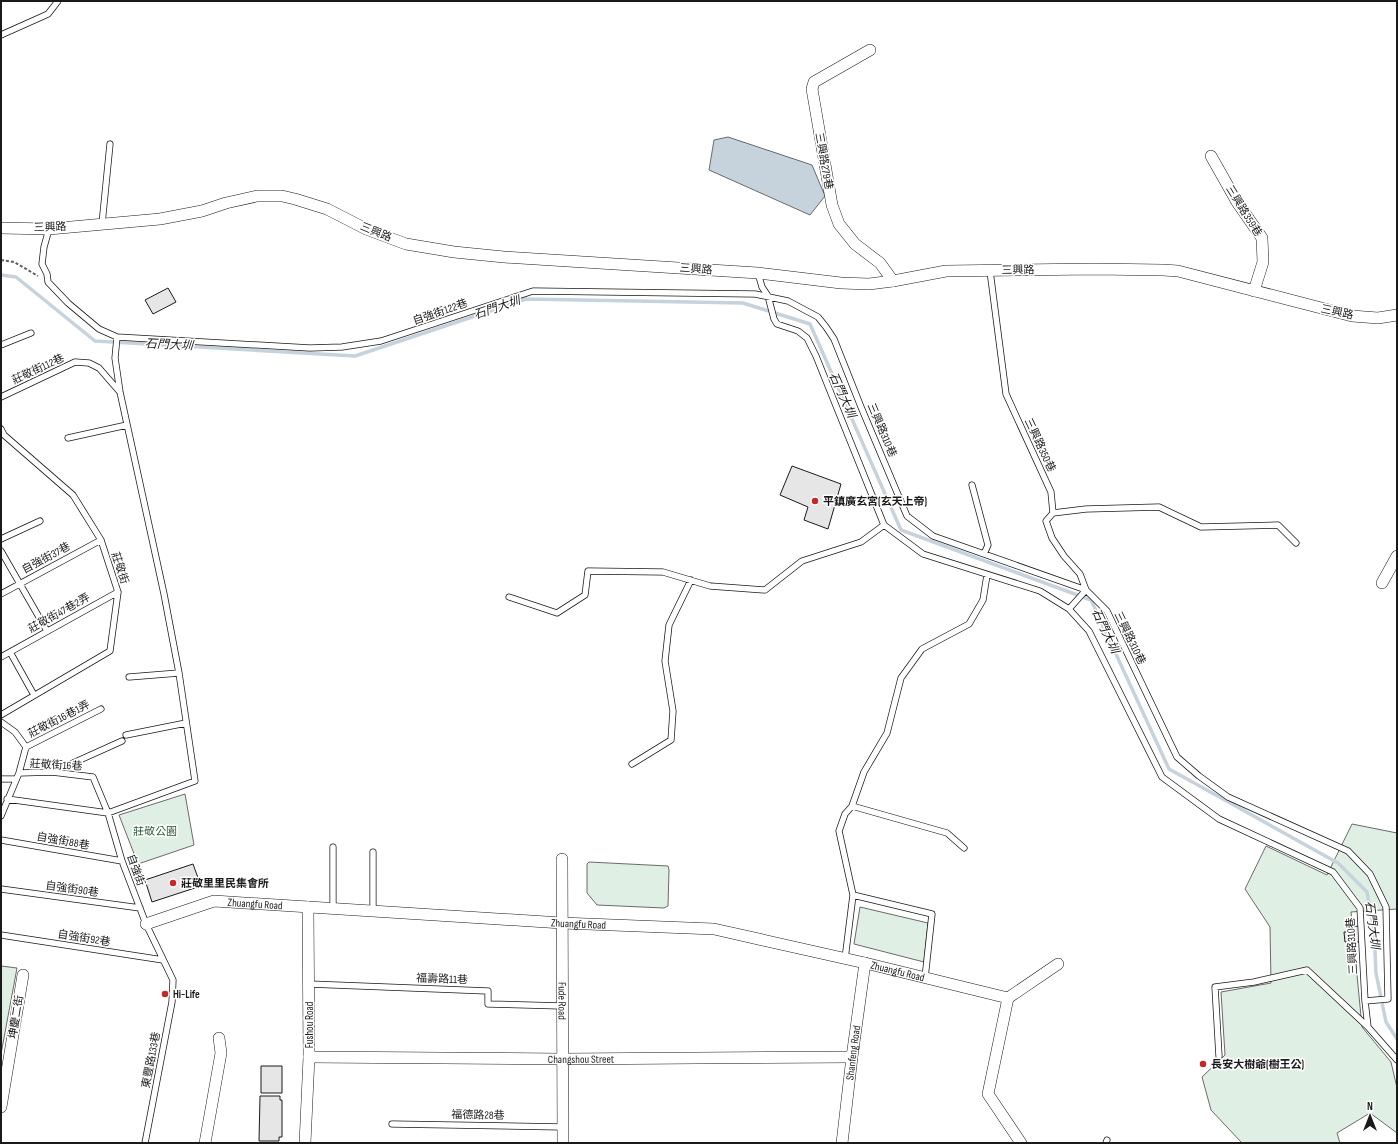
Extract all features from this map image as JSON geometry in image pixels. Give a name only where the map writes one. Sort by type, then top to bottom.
[{"type":"street","name":"三興路279巷","points":[[870,50],[814,82],[812,89],[832,205],[839,224],[856,244],[880,263],[893,281]]},
{"type":"street","name":"三興路359巷","points":[[1211,156],[1237,202],[1262,238],[1263,262],[1254,292]]},
{"type":"street","name":"三興路","points":[[1,228],[49,229],[160,219],[202,211],[226,203],[257,196],[282,196],[327,209],[366,229],[406,244],[454,252],[504,257],[758,273],[841,283],[869,284],[946,271],[1094,269],[1164,270],[1178,271],[1254,292],[1352,316],[1378,318],[1397,314]]},
{"type":"street","points":[[1382,583],[1397,556]]},
{"type":"street","name":"Fude Road","points":[[562,859],[563,1143]]},
{"type":"street","name":"Zhuangfu Road","points":[[146,924],[214,901],[562,923],[714,929],[865,963],[1008,998]]},
{"type":"street","name":"Fushou Road","points":[[305,1143],[309,1057],[308,907]]},
{"type":"street","name":"Shanfeng Road","points":[[842,1143],[865,963]]},
{"type":"street","points":[[1021,1143],[988,1094],[1008,998],[1058,964]]},
{"type":"street","name":"坤慶二街","points":[[1,1107],[23,975]]},
{"type":"street","points":[[205,1143],[221,1053],[219,1038]]},
{"type":"street","name":"Changshou Street","points":[[309,1057],[562,1059],[852,1057]]},
{"type":"lane","points":[[1,35],[48,14],[58,1]]},
{"type":"lane","points":[[102,224],[110,144]]},
{"type":"lane","points":[[7,799],[108,813],[195,781],[179,672],[164,594],[120,392],[115,358],[117,341],[99,329],[68,303],[48,282],[47,274],[42,264],[44,247],[49,229]]},
{"type":"lane","name":"三興路350巷","points":[[990,271],[1006,394],[1051,492],[1053,513],[1046,521],[1052,538],[1064,556],[1080,574],[1084,591]]},
{"type":"lane","points":[[509,598],[557,613],[585,595],[588,571],[663,572],[710,586],[765,590],[802,561],[861,542],[884,525],[816,356],[806,338],[798,331],[778,324],[773,316],[768,297],[762,287],[758,273]]},
{"type":"lane","name":"自強街122巷","points":[[117,341],[310,348],[342,347],[381,341],[533,291],[755,294],[768,297]]},
{"type":"lane","name":"三興路310巷","points":[[768,297],[788,301],[818,317],[834,339],[907,516],[933,536],[1084,591],[1107,611],[1177,757],[1199,776],[1228,797],[1348,851],[1370,874],[1386,907],[1387,999],[1367,1000]]},
{"type":"lane","points":[[1,345],[31,333]]},
{"type":"lane","name":"莊敬街112巷","points":[[1,397],[75,362],[89,363],[99,368],[120,392]]},
{"type":"lane","points":[[68,438],[127,425]]},
{"type":"lane","name":"莊敬街","points":[[1,429],[4,435],[73,496],[101,540],[118,592],[110,651],[1,715]]},
{"type":"lane","points":[[972,485],[988,545],[984,554]]},
{"type":"lane","points":[[1053,513],[1086,509],[1159,507],[1201,527],[1278,526],[1296,543]]},
{"type":"lane","points":[[1,539],[40,521]]},
{"type":"lane","name":"三興路310巷","points":[[884,525],[923,554],[987,576],[1040,591],[1070,607],[1089,631],[1162,777],[1219,819],[1333,872],[1360,908],[1368,1027]]},
{"type":"lane","name":"自強街37巷","points":[[1,594],[101,540]]},
{"type":"lane","points":[[1,551],[47,631]]},
{"type":"lane","points":[[845,959],[853,895],[839,831],[845,814],[852,806],[864,772],[887,733],[901,678],[922,649],[969,624],[983,600],[987,576]]},
{"type":"lane","points":[[632,764],[672,740],[673,711],[665,661],[668,632],[669,625],[691,580]]},
{"type":"lane","points":[[1070,607],[1084,591]]},
{"type":"lane","name":"莊敬街47巷2弄","points":[[1,657],[118,592]]},
{"type":"lane","points":[[10,652],[34,695]]},
{"type":"lane","points":[[129,678],[179,672]]},
{"type":"lane","name":"莊敬街16巷1弄","points":[[26,747],[101,709]]},
{"type":"lane","name":"莊敬街16巷","points":[[1,722],[15,732],[26,747],[19,773],[52,772],[93,777],[108,813]]},
{"type":"lane","points":[[126,735],[186,723]]},
{"type":"lane","points":[[52,772],[122,741]]},
{"type":"lane","points":[[1,816],[19,773]]},
{"type":"lane","points":[[1,779],[16,780]]},
{"type":"lane","points":[[852,806],[947,833],[964,848]]},
{"type":"lane","name":"自強街","points":[[108,813],[122,861],[146,924],[173,980]]},
{"type":"lane","name":"自強街88巷","points":[[1,840],[122,861]]},
{"type":"lane","points":[[333,847],[333,908]]},
{"type":"lane","points":[[373,852],[373,910]]},
{"type":"lane","name":"自強街90巷","points":[[1,889],[140,908]]},
{"type":"lane","points":[[853,895],[932,914],[925,978]]},
{"type":"lane","name":"自強街92巷","points":[[1,935],[163,960]]},
{"type":"lane","points":[[1219,1056],[1215,987],[1254,982],[1307,970],[1368,1027],[1397,1060]]},
{"type":"lane","name":"東豐路133巷","points":[[145,1143],[172,1002],[173,980]]},
{"type":"lane","name":"福壽路11巷","points":[[309,984],[488,991],[488,1004],[562,1006]]},
{"type":"lane","name":"福德路28巷","points":[[392,1124],[563,1127]]},
{"type":"path","points":[[1,260],[14,262],[48,282]]},
{"type":"green space","name":"莊敬公園","points":[[185,794],[194,845],[138,864],[119,815]]},
{"type":"green space","points":[[1352,824],[1397,833],[1397,909],[1351,912],[1362,1027],[1391,1062],[1397,1088],[1397,1133],[1370,1113],[1337,1133],[1340,1143],[1242,1143],[1211,1110],[1202,1077],[1225,1055],[1221,992],[1271,983],[1270,927],[1245,889],[1266,846],[1327,875]]},
{"type":"green space","points":[[589,862],[668,866],[668,906],[664,908],[597,905],[587,893],[587,864]]},
{"type":"green space","points":[[860,907],[928,923],[924,962],[854,944]]},
{"type":"green space","points":[[1,966],[17,968],[1,1054]]},
{"type":"shaded area","points":[[728,137],[812,165],[825,196],[810,215],[709,170],[714,140]]},
{"type":"building","points":[[168,288],[176,302],[153,314],[145,300]]},
{"type":"building","name":"平鎮廣玄宮(玄天上帝)","points":[[792,466],[841,484],[828,529],[804,520],[808,507],[780,495]]},
{"type":"building","name":"莊敬里里民集會所","points":[[193,864],[201,886],[152,902],[145,880]]},
{"type":"building","points":[[1359,926],[1360,942],[1345,942],[1344,932],[1350,932],[1349,927]]},
{"type":"building","points":[[261,1066],[282,1066],[282,1093],[261,1093]]},
{"type":"building","points":[[260,1096],[280,1096],[280,1100],[282,1100],[282,1137],[279,1137],[279,1141],[259,1141]]},
{"type":"waterway","name":"石門大圳","points":[[1,275],[16,277],[95,341],[355,356],[526,299],[743,303],[810,324],[901,530],[1091,600],[1169,769],[1338,863],[1367,892],[1374,930],[1376,973],[1386,1022],[1397,1039]]},
{"type":"place","name":"平鎮廣玄宮(玄天上帝)","points":[[815,501]]},
{"type":"place","name":"莊敬里里民集會所","points":[[173,883]]},
{"type":"place","name":"Hi-Life","points":[[165,994]]},
{"type":"place","name":"長安大樹爺(樹王公)","points":[[1203,1064]]}]
